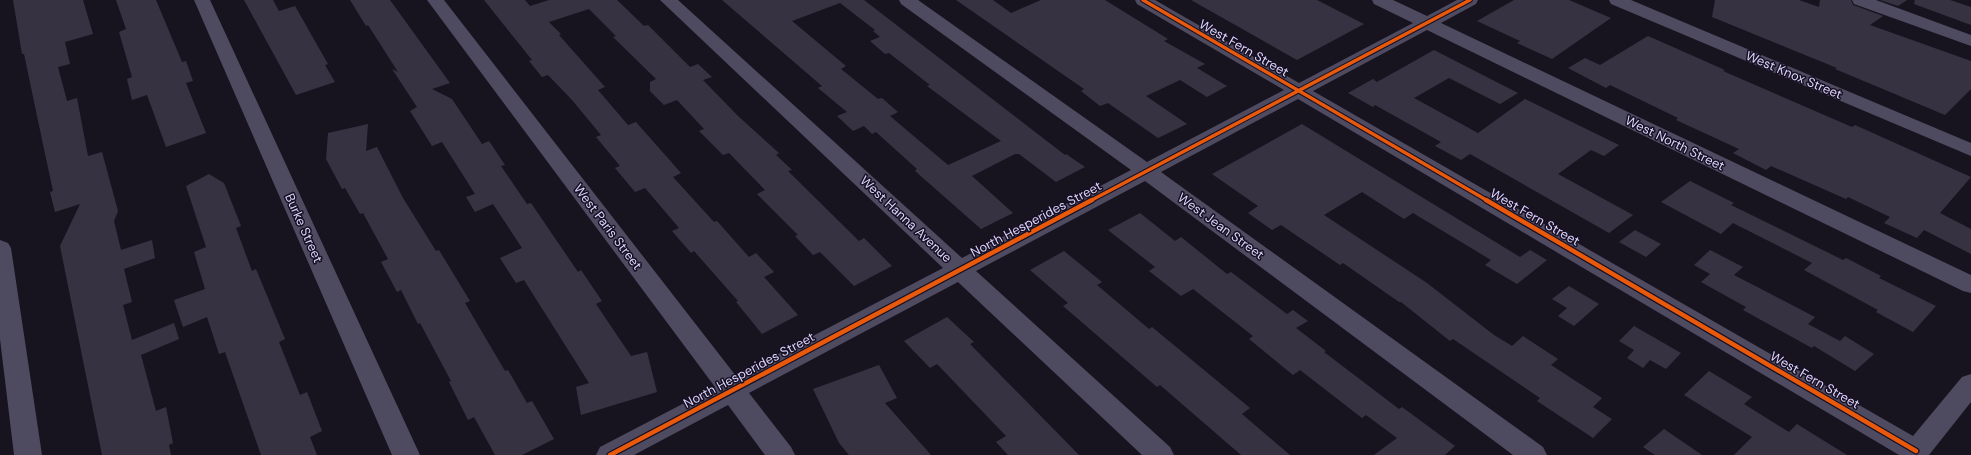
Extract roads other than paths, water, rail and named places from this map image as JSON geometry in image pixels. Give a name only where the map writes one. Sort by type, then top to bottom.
[{"type":"street","name":"Burke Street","points":[[202,0],[406,455]]},
{"type":"street","name":"West Paris Street","points":[[435,0],[781,455]]},
{"type":"street","name":"West Hanna Avenue","points":[[668,0],[961,269],[1160,455]]},
{"type":"street","name":"West Jean Street","points":[[907,0],[1147,172],[1533,455]]},
{"type":"street","name":"West Fern Street","points":[[1143,0],[1915,453]]},
{"type":"street","name":"West North Street","points":[[1380,0],[1971,286]]},
{"type":"street","name":"North Hesperides Street","points":[[610,455],[1470,0]]},
{"type":"street","name":"West Knox Street","points":[[1617,0],[1971,150]]},
{"type":"street","points":[[1860,0],[1971,41]]},
{"type":"street","points":[[0,248],[28,455]]},
{"type":"street","points":[[1915,453],[1966,398]]}]
